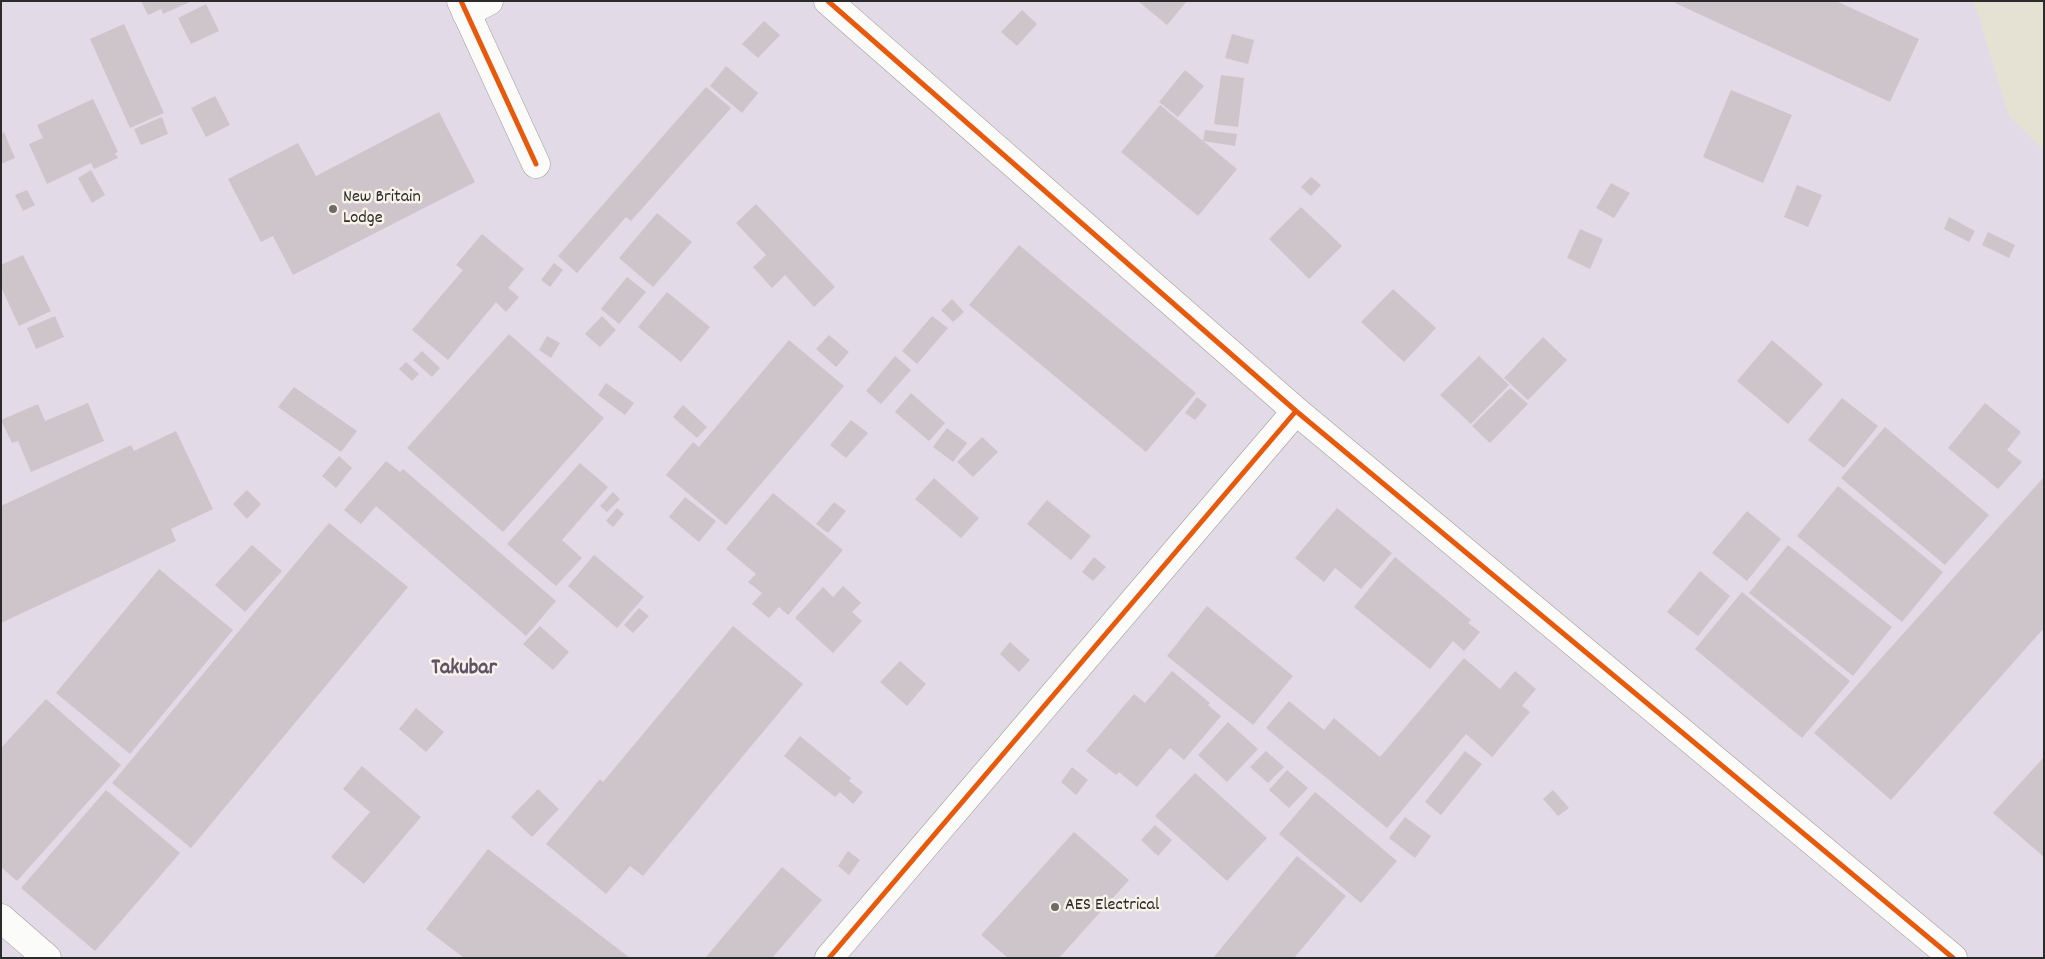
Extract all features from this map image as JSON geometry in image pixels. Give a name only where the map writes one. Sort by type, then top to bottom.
[{"type":"street","points":[[828,1],[1296,410],[1953,958]]},
{"type":"street","points":[[472,5],[536,164]]},
{"type":"street","points":[[829,958],[1296,410]]},
{"type":"street","points":[[1,918],[47,958]]},
{"type":"shaded area","points":[[1,1],[1974,1],[2009,116],[2044,150],[2044,958],[1,958]]},
{"type":"building","points":[[141,1],[192,1],[163,14],[161,9],[148,15]]},
{"type":"building","points":[[1138,1],[1187,1],[1167,25]]},
{"type":"building","points":[[1676,1],[1836,1],[1919,39],[1890,102],[1675,3]]},
{"type":"building","points":[[206,4],[219,31],[191,44],[178,18]]},
{"type":"building","points":[[1022,10],[1037,24],[1017,46],[1001,32]]},
{"type":"building","points":[[764,21],[780,35],[758,58],[742,44]]},
{"type":"building","points":[[124,24],[164,113],[130,128],[90,39]]},
{"type":"building","points":[[1232,34],[1254,40],[1248,64],[1225,58]]},
{"type":"building","points":[[726,66],[758,93],[742,113],[710,86]]},
{"type":"building","points":[[1185,70],[1204,86],[1178,117],[1159,102]]},
{"type":"building","points":[[1221,75],[1244,78],[1238,127],[1214,124]]},
{"type":"building","points":[[706,87],[731,108],[631,221],[626,217],[577,273],[558,256]]},
{"type":"building","points":[[1731,90],[1792,115],[1763,183],[1703,157]]},
{"type":"building","points":[[215,96],[230,125],[206,137],[191,108]]},
{"type":"building","points":[[93,99],[118,152],[115,153],[118,158],[94,169],[91,163],[47,184],[29,144],[43,138],[37,125]]},
{"type":"building","points":[[1160,105],[1237,169],[1198,216],[1121,152]]},
{"type":"building","name":"New Britain Lodge","points":[[439,112],[475,182],[293,275],[273,236],[261,242],[228,179],[298,143],[316,176]]},
{"type":"building","points":[[162,117],[168,134],[141,145],[134,129]]},
{"type":"building","points":[[1205,130],[1237,134],[1235,146],[1203,141]]},
{"type":"building","points":[[4,132],[15,158],[1,164],[1,134]]},
{"type":"building","points":[[91,170],[105,195],[92,203],[78,178]]},
{"type":"building","points":[[1311,177],[1321,185],[1311,196],[1301,187]]},
{"type":"building","points":[[1611,183],[1630,193],[1614,218],[1596,208]]},
{"type":"building","points":[[1797,185],[1822,195],[1808,227],[1784,217]]},
{"type":"building","points":[[27,190],[35,205],[23,211],[15,195]]},
{"type":"building","points":[[756,204],[835,287],[814,307],[785,275],[772,288],[753,267],[766,255],[736,223]]},
{"type":"building","points":[[1301,207],[1342,246],[1309,279],[1269,239]]},
{"type":"building","points":[[657,213],[692,242],[653,287],[619,258]]},
{"type":"building","points":[[1949,217],[1975,231],[1969,242],[1944,229]]},
{"type":"building","points":[[1580,229],[1603,239],[1590,269],[1567,258]]},
{"type":"building","points":[[1988,232],[2015,245],[2009,258],[1982,245]]},
{"type":"building","points":[[482,234],[524,269],[508,288],[519,297],[506,312],[496,302],[448,360],[412,330],[463,270],[456,265]]},
{"type":"building","points":[[1019,245],[1196,393],[1146,452],[969,305]]},
{"type":"building","points":[[23,255],[51,311],[19,326],[1,287],[1,265]]},
{"type":"building","points":[[554,263],[563,270],[550,287],[541,280]]},
{"type":"building","points":[[627,277],[646,292],[619,324],[601,309]]},
{"type":"building","points":[[1393,289],[1436,328],[1404,362],[1361,322]]},
{"type":"building","points":[[667,292],[710,327],[681,362],[638,327]]},
{"type":"building","points":[[952,299],[964,312],[953,322],[941,310]]},
{"type":"building","points":[[55,316],[64,337],[36,349],[27,328]]},
{"type":"building","points":[[602,316],[616,330],[600,347],[585,334]]},
{"type":"building","points":[[932,316],[948,328],[917,364],[902,351]]},
{"type":"building","points":[[509,334],[604,418],[503,532],[407,448]]},
{"type":"building","points":[[829,335],[849,352],[836,367],[816,349]]},
{"type":"building","points":[[547,336],[560,343],[551,358],[539,350]]},
{"type":"building","points":[[1543,337],[1567,360],[1528,400],[1504,378]]},
{"type":"building","points":[[789,340],[844,386],[726,525],[666,475],[693,442],[699,447]]},
{"type":"building","points":[[1772,340],[1823,384],[1788,424],[1737,381]]},
{"type":"building","points":[[422,351],[440,368],[432,377],[413,360]]},
{"type":"building","points":[[895,356],[911,370],[881,404],[866,391]]},
{"type":"building","points":[[1479,356],[1509,385],[1471,424],[1440,395]]},
{"type":"building","points":[[406,362],[419,374],[412,381],[399,369]]},
{"type":"building","points":[[606,383],[634,403],[625,415],[598,395]]},
{"type":"building","points":[[294,387],[357,431],[341,452],[278,407]]},
{"type":"building","points":[[1510,388],[1528,404],[1490,443],[1472,426]]},
{"type":"building","points":[[911,393],[945,423],[929,441],[895,412]]},
{"type":"building","points":[[1197,397],[1207,405],[1195,420],[1185,413]]},
{"type":"building","points":[[1842,398],[1878,426],[1844,468],[1808,440]]},
{"type":"building","points":[[88,403],[104,441],[31,472],[18,441],[12,443],[1,420],[38,404],[45,421]]},
{"type":"building","points":[[1985,403],[2021,432],[2007,450],[2022,462],[1998,489],[1948,448]]},
{"type":"building","points":[[683,405],[707,427],[697,438],[673,417]]},
{"type":"building","points":[[851,420],[868,433],[846,458],[830,445]]},
{"type":"building","points":[[1885,427],[1989,515],[1945,565],[1841,478]]},
{"type":"building","points":[[947,428],[967,443],[953,462],[933,447]]},
{"type":"building","points":[[176,431],[213,509],[171,529],[176,541],[1,623],[1,506],[131,445],[134,451]]},
{"type":"building","points":[[982,437],[998,452],[973,477],[957,462]]},
{"type":"building","points":[[339,456],[352,468],[336,488],[322,476]]},
{"type":"building","points":[[386,461],[400,472],[403,469],[556,601],[526,636],[376,506],[361,524],[344,510]]},
{"type":"building","points":[[580,463],[608,487],[562,540],[582,558],[556,586],[507,544]]},
{"type":"building","points":[[934,478],[979,518],[961,538],[915,499]]},
{"type":"building","points":[[2043,478],[2044,628],[1891,800],[1814,733]]},
{"type":"building","points":[[1838,486],[1943,572],[1902,622],[1797,536]]},
{"type":"building","points":[[247,490],[261,504],[247,519],[233,504]]},
{"type":"building","points":[[613,492],[620,499],[607,512],[600,506]]},
{"type":"building","points":[[773,493],[843,550],[788,615],[779,607],[769,618],[752,604],[762,593],[748,582],[756,574],[726,549]]},
{"type":"building","points":[[685,497],[716,521],[699,542],[669,517]]},
{"type":"building","points":[[1047,500],[1091,536],[1071,560],[1027,524]]},
{"type":"building","points":[[834,502],[846,511],[828,533],[816,524]]},
{"type":"building","points":[[617,508],[624,514],[613,527],[606,521]]},
{"type":"building","points":[[1337,508],[1392,553],[1361,589],[1335,568],[1324,582],[1295,558]]},
{"type":"building","points":[[1747,511],[1781,539],[1747,581],[1712,553]]},
{"type":"building","points":[[329,523],[408,587],[191,848],[112,783]]},
{"type":"building","points":[[252,545],[282,571],[245,612],[215,585]]},
{"type":"building","points":[[1788,545],[1892,627],[1853,676],[1749,593]]},
{"type":"building","points":[[594,555],[644,597],[617,628],[568,586]]},
{"type":"building","points":[[1094,557],[1106,567],[1093,581],[1082,572]]},
{"type":"building","points":[[1395,557],[1471,620],[1468,623],[1480,632],[1464,651],[1453,641],[1430,669],[1354,607]]},
{"type":"building","points":[[159,569],[233,630],[130,754],[56,693]]},
{"type":"building","points":[[1700,571],[1730,596],[1698,636],[1667,612]]},
{"type":"building","points":[[843,586],[861,603],[852,612],[862,621],[833,653],[795,618],[823,587],[833,597]]},
{"type":"building","points":[[1742,592],[1850,681],[1802,738],[1695,649]]},
{"type":"building","points":[[1207,606],[1293,676],[1253,725],[1167,656]]},
{"type":"building","points":[[639,608],[649,616],[633,633],[624,625]]},
{"type":"building","points":[[540,626],[569,652],[553,670],[523,644]]},
{"type":"building","points":[[733,626],[803,684],[643,876],[630,866],[606,894],[546,844],[600,779],[603,782]]},
{"type":"building","points":[[1010,642],[1030,660],[1019,672],[1000,654]]},
{"type":"building","points":[[1464,658],[1500,689],[1515,671],[1536,689],[1522,706],[1530,712],[1492,757],[1466,734],[1387,828],[1266,728],[1289,701],[1324,730],[1334,718],[1380,757]]},
{"type":"building","points":[[900,661],[926,684],[907,706],[880,682]]},
{"type":"building","points":[[1172,671],[1210,703],[1208,705],[1221,716],[1184,760],[1170,748],[1137,787],[1119,772],[1116,775],[1086,751],[1134,694],[1145,703]]},
{"type":"building","points":[[46,699],[121,765],[17,881],[1,867],[1,748]]},
{"type":"building","points":[[416,708],[444,732],[426,752],[399,729]]},
{"type":"building","points":[[1228,722],[1258,749],[1227,782],[1198,755]]},
{"type":"building","points":[[800,736],[851,778],[849,781],[863,792],[853,804],[840,792],[835,797],[784,756]]},
{"type":"building","points":[[1266,751],[1284,767],[1268,783],[1250,767]]},
{"type":"building","points":[[1465,751],[1482,764],[1441,815],[1425,802]]},
{"type":"building","points":[[2044,757],[2044,857],[1993,813]]},
{"type":"building","points":[[362,766],[421,817],[364,884],[331,857],[370,812],[343,789]]},
{"type":"building","points":[[1072,767],[1088,780],[1076,795],[1061,782]]},
{"type":"building","points":[[1287,770],[1308,788],[1289,808],[1269,790]]},
{"type":"building","points":[[1195,773],[1267,838],[1227,881],[1155,816]]},
{"type":"building","points":[[538,789],[559,809],[532,837],[511,817]]},
{"type":"building","points":[[106,790],[180,853],[95,951],[21,888]]},
{"type":"building","points":[[1553,790],[1569,808],[1558,816],[1543,799]]},
{"type":"building","points":[[1315,792],[1397,861],[1361,903],[1279,834]]},
{"type":"building","points":[[1405,817],[1431,836],[1415,858],[1389,838]]},
{"type":"building","points":[[1155,825],[1172,840],[1158,856],[1141,840]]},
{"type":"building","name":"AES Electrical","points":[[1074,832],[1129,880],[1059,958],[1008,958],[981,935]]},
{"type":"building","points":[[488,849],[630,958],[464,958],[426,929]]},
{"type":"building","points":[[848,851],[860,860],[849,875],[838,866]]},
{"type":"building","points":[[1297,856],[1346,896],[1294,958],[1213,958]]},
{"type":"building","points":[[782,867],[822,900],[772,958],[706,957]]},
{"type":"cycle path","points":[[461,1],[536,164]]},
{"type":"cycle path","points":[[828,1],[1296,411],[1953,958]]},
{"type":"cycle path","points":[[829,958],[1296,411]]},
{"type":"place","name":"New Britain Lodge","points":[[333,209]]},
{"type":"place","name":"AES Electrical","points":[[1055,907]]},
{"type":"district","name":"Takubar","points":[[464,670]]}]
